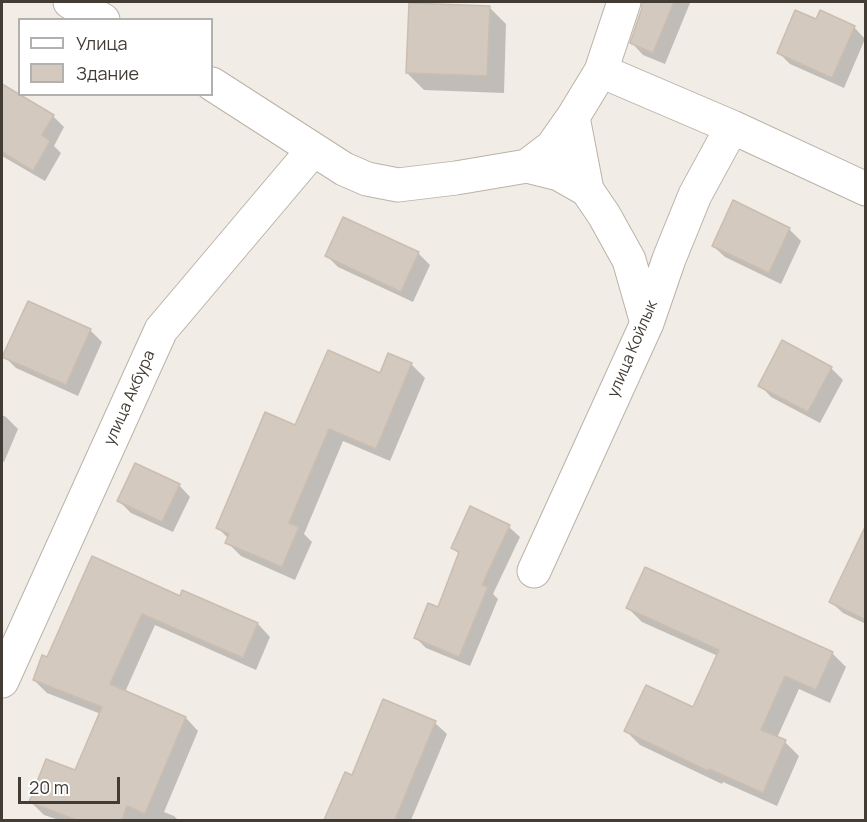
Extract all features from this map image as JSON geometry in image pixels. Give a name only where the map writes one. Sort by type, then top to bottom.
[{"type":"street","points":[[70,2],[99,18]]},
{"type":"street","points":[[527,166],[552,147],[601,71],[624,2]]},
{"type":"street","points":[[601,71],[732,127],[866,189]]},
{"type":"street","points":[[213,85],[344,169],[367,179],[398,185],[527,166],[560,174],[587,190]]},
{"type":"street","points":[[573,117],[587,190],[604,215],[628,260],[646,323]]},
{"type":"street","name":"улица Койлык","points":[[534,571],[646,323],[695,195],[732,127]]},
{"type":"street","name":"улица Акбура","points":[[2,681],[161,330],[313,150]]},
{"type":"building","points":[[642,2],[674,2],[653,53],[630,43]]},
{"type":"building","points":[[409,3],[490,6],[487,76],[406,73]]},
{"type":"building","points":[[795,10],[816,19],[820,10],[855,26],[832,78],[777,53]]},
{"type":"building","points":[[2,84],[18,94],[18,96],[22,96],[54,115],[42,135],[50,141],[33,171],[2,152]]},
{"type":"building","points":[[733,200],[790,228],[769,273],[712,246]]},
{"type":"building","points":[[343,217],[419,252],[401,292],[325,256]]},
{"type":"building","points":[[28,301],[91,329],[66,385],[2,357]]},
{"type":"building","points":[[782,340],[832,367],[808,412],[758,386]]},
{"type":"building","points":[[328,350],[380,373],[388,353],[412,363],[376,449],[329,429],[289,523],[299,527],[282,567],[225,543],[229,534],[216,528],[265,412],[295,425]]},
{"type":"building","points":[[135,463],[180,484],[162,522],[117,501]]},
{"type":"building","points":[[470,506],[510,525],[482,585],[488,587],[459,657],[414,638],[428,603],[438,607],[459,552],[451,548]]},
{"type":"building","points":[[866,525],[866,620],[829,602]]},
{"type":"building","points":[[92,556],[180,596],[182,590],[258,623],[243,658],[142,614],[110,684],[186,717],[145,814],[127,806],[122,820],[76,820],[29,802],[46,759],[75,770],[102,707],[33,680],[42,655],[47,657]]},
{"type":"building","points":[[645,567],[833,652],[816,690],[785,676],[761,730],[786,740],[763,793],[709,769],[708,771],[624,731],[646,685],[693,707],[719,650],[626,608]]},
{"type":"building","points":[[383,699],[436,721],[395,820],[324,820],[345,772],[352,775]]}]
